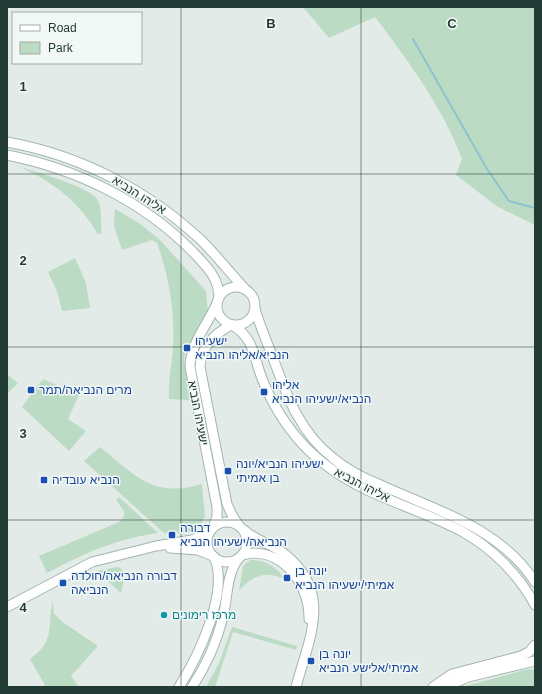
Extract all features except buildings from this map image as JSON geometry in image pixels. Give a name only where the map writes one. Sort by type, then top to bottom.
[{"type":"main road","name":"אליהו הנביא","points":[[7,142],[63,156],[104,174],[136,191],[167,212],[200,240],[246,290]]},
{"type":"main road","name":"אליהו הנביא","points":[[7,155],[39,162],[74,174],[114,192],[141,209],[168,228],[202,262],[218,283],[218,300]]},
{"type":"main road","points":[[239,287],[246,290],[254,299],[255,309],[252,317],[246,323],[231,325],[221,318],[218,312],[218,300],[224,292],[231,288],[239,287]]},
{"type":"main road","name":"ישעיהו הנביא","points":[[212,529],[217,517],[217,506],[190,367],[194,346],[211,319],[218,300]]},
{"type":"main road","name":"אליהו הנביא","points":[[255,309],[289,400],[298,419],[318,446],[333,459],[356,474],[476,528],[510,551],[521,562],[535,582]]},
{"type":"main road","name":"אליהו הנביא","points":[[231,325],[248,337],[263,382],[281,417],[316,457],[331,470],[353,483],[454,528],[474,539],[493,553],[512,572],[535,605]]},
{"type":"main road","name":"ישעיהו הנביא","points":[[231,325],[216,334],[207,346],[202,355],[200,367],[227,504],[232,515],[241,528]]},
{"type":"main road","points":[[7,607],[85,565],[140,550],[194,539],[224,522],[234,523],[254,538],[273,546],[285,555],[298,568],[308,583],[314,602],[315,618],[296,687]]},
{"type":"main road","points":[[192,687],[203,668],[217,635],[226,604],[230,574],[241,557],[247,542],[241,528]]},
{"type":"main road","points":[[179,687],[201,646],[213,610],[219,569],[214,556],[209,551],[207,542],[212,529]]},
{"type":"main road","points":[[140,550],[184,548],[198,550],[225,562],[255,553],[268,556],[283,563],[299,580],[305,592],[309,612],[307,646]]},
{"type":"main road","points":[[433,687],[452,674],[523,656],[535,645]]},
{"type":"main road","points":[[445,687],[468,677],[535,662]]},
{"type":"green space","points":[[303,7],[535,7],[535,225],[498,207],[456,175],[462,159],[445,121],[424,85],[375,17],[329,38]]},
{"type":"green space","points":[[20,167],[73,184],[92,194],[99,202],[102,233],[98,234],[74,202],[65,194],[33,173]]},
{"type":"green space","points":[[115,209],[139,223],[160,240],[206,291],[208,314],[206,325],[186,346],[184,360],[190,400],[169,399],[173,346],[172,307],[168,281],[157,243],[152,240],[122,250],[114,226]]},
{"type":"green space","points":[[75,258],[86,283],[90,308],[62,311],[57,291],[48,272]]},
{"type":"green space","points":[[7,374],[18,383],[8,393],[7,393]]},
{"type":"green space","points":[[43,379],[79,395],[68,419],[86,431],[69,451],[22,407]]},
{"type":"green space","points":[[100,447],[124,467],[146,482],[171,488],[185,488],[202,484],[205,516],[201,524],[195,531],[183,533],[164,533],[84,461]]},
{"type":"green space","points":[[119,497],[158,533],[114,543],[75,559],[47,573],[39,556],[119,522],[124,517],[124,511],[116,500]]},
{"type":"green space","points":[[250,560],[266,563],[280,573],[287,581],[274,575],[261,576],[249,581],[239,591],[243,566]]},
{"type":"green space","points":[[117,567],[120,568],[125,574],[121,593],[97,571]]},
{"type":"green space","points":[[53,601],[54,614],[64,623],[98,646],[71,676],[79,687],[46,687],[30,659],[44,645],[47,639]]},
{"type":"green space","points":[[232,627],[297,646],[296,650],[233,632],[215,687],[206,687],[219,663]]},
{"type":"green space","points":[[528,669],[535,670],[535,687],[462,687]]},
{"type":"waterway","points":[[413,39],[487,169],[509,201],[535,208]]},
{"type":"place","name":"ישעיהו הנביא/אליהו הנביא","points":[[187,348]]},
{"type":"place","name":"מרים הנביאה/תמר","points":[[31,390]]},
{"type":"place","name":"אליהו הנביא/ישעיהו הנביא","points":[[264,392]]},
{"type":"place","name":"ישעיהו הנביא/יונה בן אמיתי","points":[[228,471]]},
{"type":"place","name":"הנביא עובדיה","points":[[44,480]]},
{"type":"place","name":"דבורה הנביאה/ישעיהו הנביא","points":[[172,535]]},
{"type":"place","name":"יונה בן אמיתי/ישעיהו הנביא","points":[[287,578]]},
{"type":"place","name":"דבורה הנביאה/חולדה הנביאה","points":[[63,583]]},
{"type":"place","name":"מרכז רימונים","points":[[164,615]]},
{"type":"place","name":"יונה בן אמיתי/אלישע הנביא","points":[[311,661]]}]
